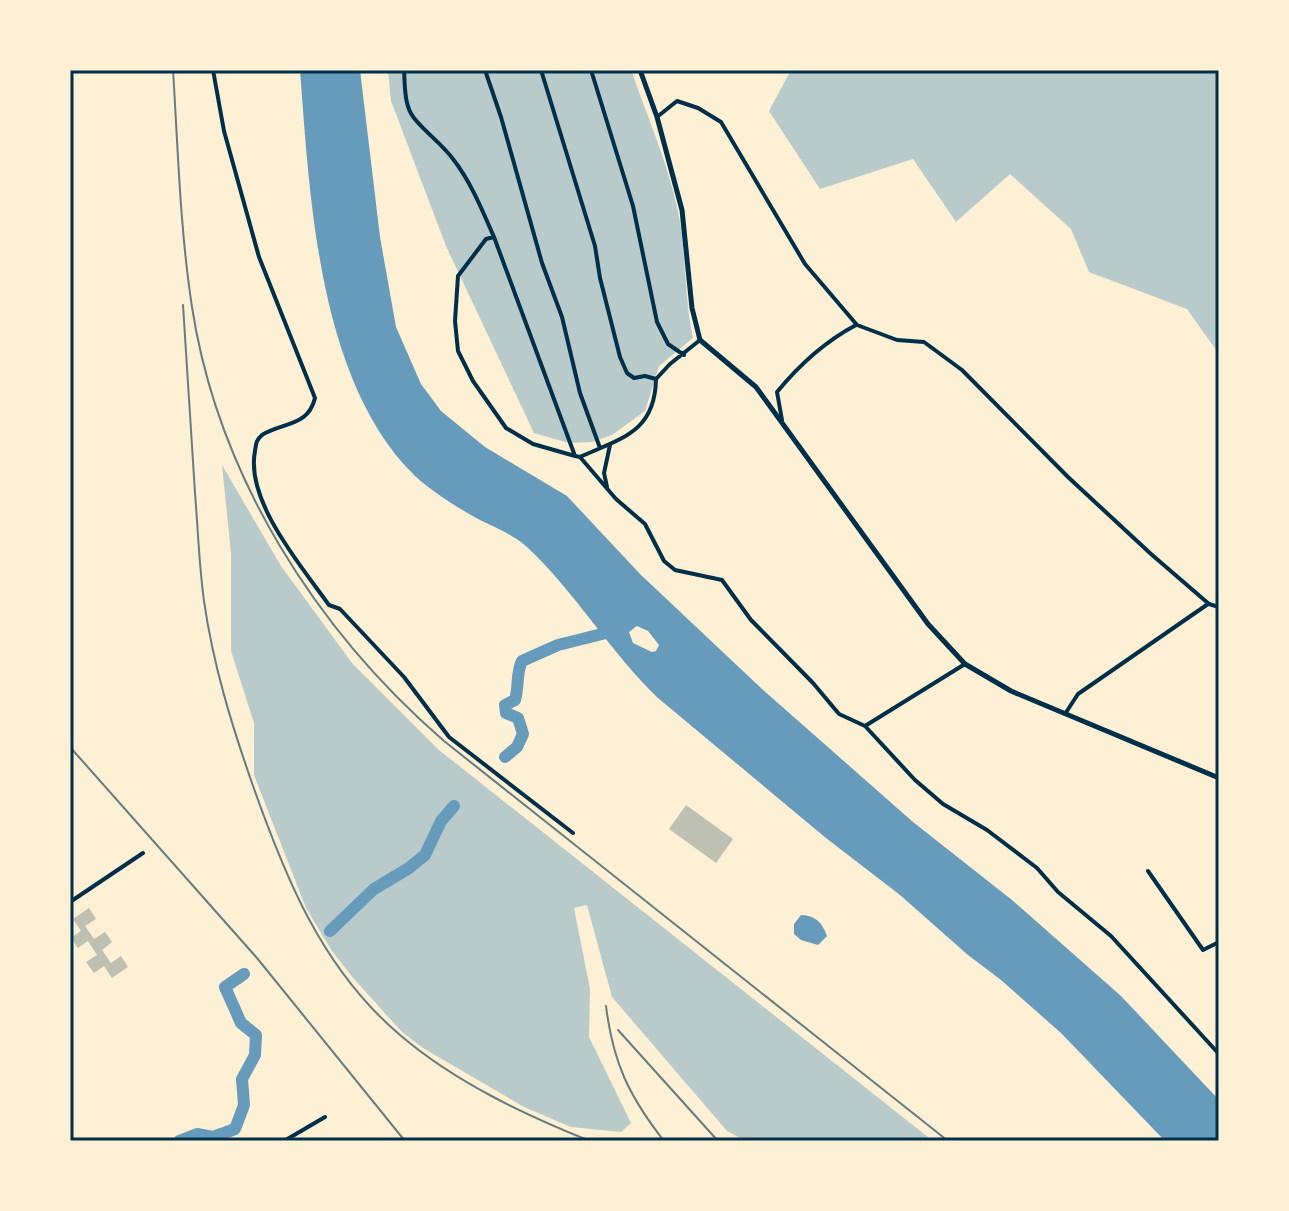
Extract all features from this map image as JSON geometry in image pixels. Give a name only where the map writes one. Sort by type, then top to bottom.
[{"type":"street","points":[[213,70],[224,131],[259,257],[315,398],[313,408],[302,421],[265,434],[257,440],[252,462],[257,492],[284,540],[329,605],[340,609],[390,661],[449,737],[573,833]]},
{"type":"street","points":[[404,70],[407,103],[413,117],[455,161],[494,237],[577,457],[645,524],[664,561],[675,570],[722,580],[751,620],[839,714],[865,726],[943,804],[987,830],[1037,868],[1058,892],[1111,936],[1219,1054]]},
{"type":"street","points":[[485,70],[542,263],[562,317],[580,393],[600,448]]},
{"type":"street","points":[[541,70],[595,246],[620,357],[627,373],[634,378],[645,376],[656,379]]},
{"type":"street","points":[[591,70],[631,195],[657,322],[668,344],[684,355]]},
{"type":"street","points":[[640,70],[657,117],[682,210],[692,308],[700,340],[756,387],[928,624],[965,664],[1011,691],[1219,778]]},
{"type":"street","points":[[657,117],[677,101],[698,108],[721,122],[805,264],[857,325],[897,340],[924,342],[962,370],[1068,477],[1151,554],[1209,604],[1219,607]]},
{"type":"street","points":[[494,237],[486,239],[458,276],[455,321],[458,351],[473,381],[506,428],[533,444],[577,457],[639,428],[655,401],[656,379],[700,340]]},
{"type":"street","points":[[782,420],[777,392],[798,367],[833,337],[857,325]]},
{"type":"street","points":[[608,489],[604,473],[610,443]]},
{"type":"street","points":[[1065,714],[1078,694],[1209,604]]},
{"type":"street","points":[[865,726],[965,664]]},
{"type":"street","points":[[70,902],[143,853]]},
{"type":"street","points":[[1148,871],[1203,950],[1219,942]]},
{"type":"street","points":[[284,1141],[325,1117]]},
{"type":"shaded area","points":[[388,70],[631,70],[660,148],[677,208],[693,338],[659,366],[645,411],[612,435],[592,442],[569,443],[534,433],[446,246],[391,101]]},
{"type":"shaded area","points":[[791,70],[1219,70],[1219,354],[1187,309],[1089,272],[1071,229],[1010,174],[956,222],[913,159],[820,189],[769,111]]},
{"type":"shaded area","points":[[222,465],[281,566],[352,663],[439,750],[933,1141],[746,1141],[727,1131],[612,997],[587,905],[574,908],[590,989],[589,1037],[631,1123],[621,1132],[571,1127],[524,1107],[423,1048],[402,1032],[332,951],[306,908],[254,775],[254,723],[231,651],[231,553]]},
{"type":"water","points":[[300,70],[360,70],[380,237],[396,327],[421,384],[441,411],[485,447],[567,496],[640,574],[762,689],[913,822],[1012,900],[1121,996],[1219,1100],[1219,1141],[1165,1141],[1061,1033],[1001,980],[658,698],[527,547],[455,505],[415,476],[383,437],[358,390],[339,340],[315,230]],"holes":[[[637,626],[648,631],[659,645],[656,651],[633,643],[629,632]]]},
{"type":"water","points":[[801,915],[814,918],[823,927],[827,936],[818,945],[801,940],[794,934],[794,924]]},
{"type":"building","points":[[686,805],[733,839],[716,863],[669,829]]},
{"type":"building","points":[[89,908],[96,919],[85,926],[94,939],[105,932],[112,942],[102,950],[111,963],[121,956],[128,967],[112,978],[104,966],[94,973],[86,962],[97,955],[88,941],[78,948],[71,938],[81,931],[73,919]]},
{"type":"waterway","points":[[505,757],[517,747],[523,734],[518,718],[506,713],[505,705],[515,700],[522,661],[558,645],[602,634],[606,622]]},
{"type":"waterway","points":[[330,931],[374,889],[425,855],[441,821],[454,806]]},
{"type":"waterway","points":[[179,1141],[197,1134],[213,1137],[235,1129],[244,1105],[242,1079],[255,1055],[256,1035],[241,1023],[225,987],[244,974]]},
{"type":"railway","points":[[173,70],[185,248],[192,307],[205,370],[224,430],[249,489],[280,546],[315,599],[354,650],[397,697],[444,741],[948,1141]]},
{"type":"railway","points":[[183,305],[202,588],[208,624],[237,738],[278,853],[309,920],[349,981],[373,1009],[421,1052],[490,1096],[590,1141]]},
{"type":"railway","points":[[70,747],[257,958],[405,1141]]},
{"type":"railway","points":[[606,1006],[613,1045],[624,1078],[664,1141]]},
{"type":"railway","points":[[618,1030],[718,1141]]}]
